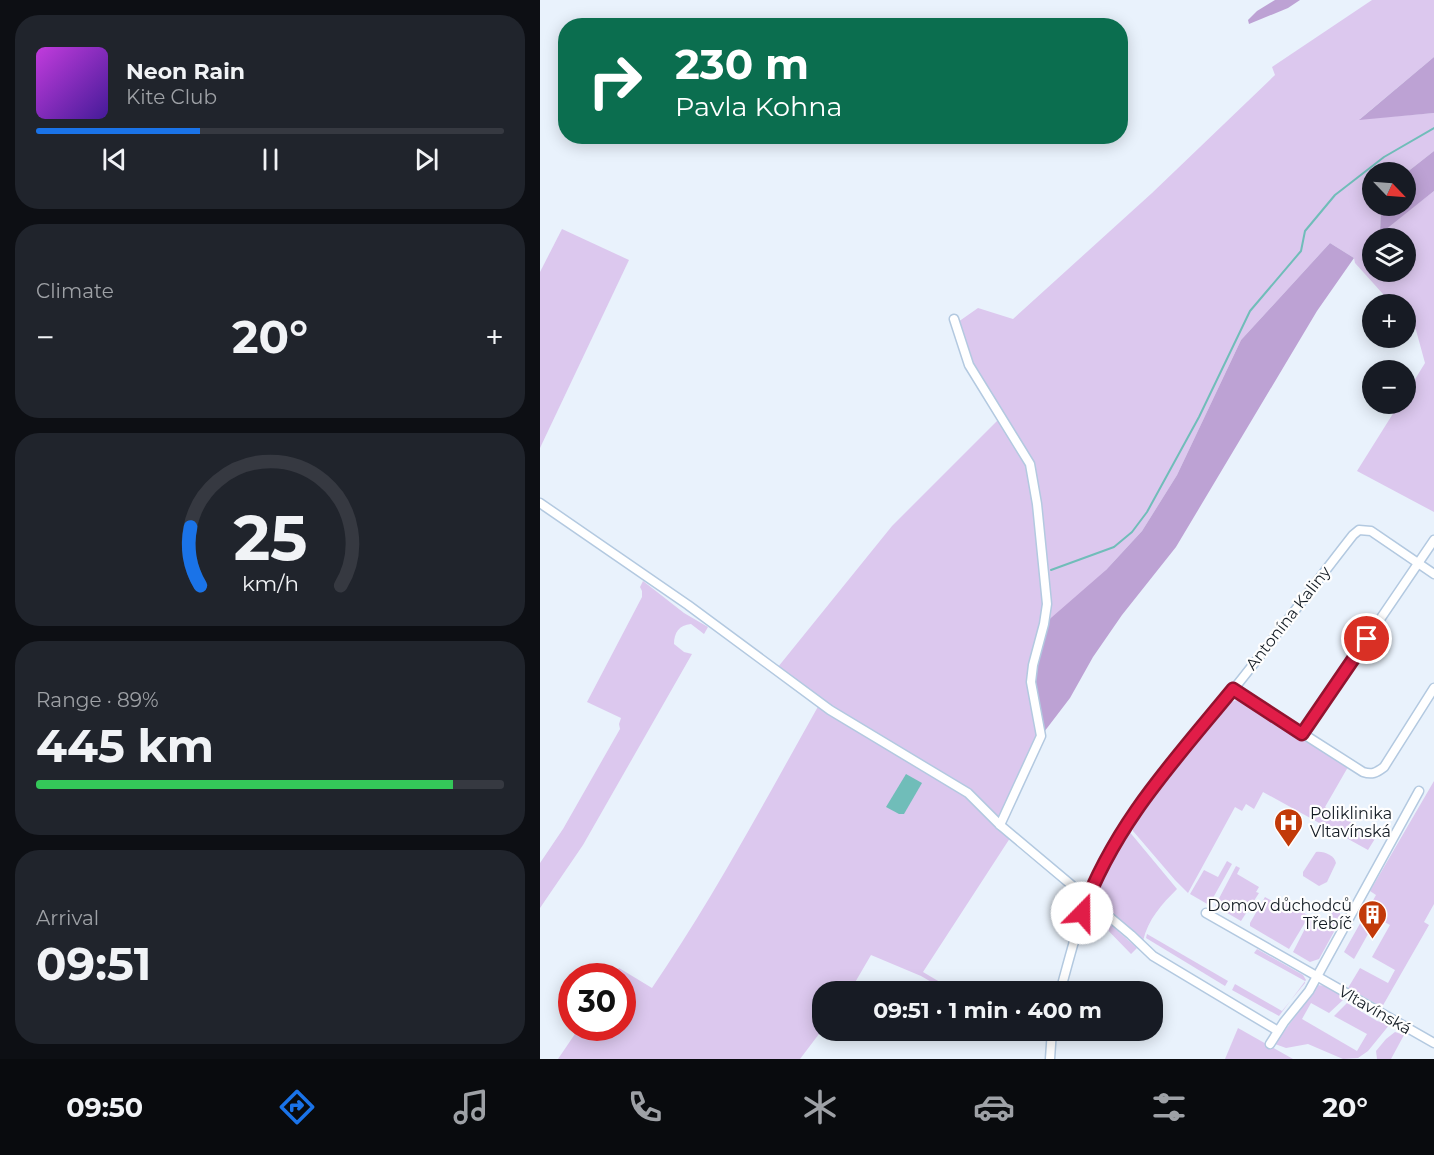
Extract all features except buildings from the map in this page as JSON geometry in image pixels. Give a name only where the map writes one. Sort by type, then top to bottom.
[{"type":"street","points":[[954,319],[969,365],[1030,464],[1037,504],[1047,604],[1031,682],[1041,736],[1000,825]]},
{"type":"street","points":[[540,502],[830,710],[968,793],[1000,825],[1164,964],[1278,1031]]},
{"type":"street","name":"Antonína Kaliny","points":[[1063,981],[1088,898],[1125,825],[1353,535],[1359,530],[1371,531],[1434,574]]},
{"type":"street","points":[[1302,734],[1434,540]]},
{"type":"street","points":[[1233,689],[1363,772],[1370,774],[1377,773],[1384,766],[1434,688]]},
{"type":"street","points":[[1270,1044],[1308,991],[1419,791]]},
{"type":"street","name":"Vltavínská","points":[[1206,913],[1434,1043]]},
{"type":"street","points":[[1050,1059],[1051,1041]]},
{"type":"shaded area","points":[[1275,0],[1300,0],[1288,8],[1249,24],[1248,20],[1257,11]]},
{"type":"shaded area","points":[[1372,0],[1434,0],[1434,57],[1360,119],[1434,113],[1434,151],[1416,165],[1416,162],[1362,162],[1362,216],[1381,216],[1380,228],[1362,228],[1362,271],[1355,263],[1354,258],[1330,243],[1241,340],[1177,475],[1142,531],[1106,570],[1041,736],[1000,824],[1012,835],[923,972],[938,981],[930,981],[871,955],[856,981],[812,981],[814,1041],[800,1059],[558,1059],[570,1041],[636,1041],[636,978],[652,988],[675,954],[820,703],[778,667],[892,526],[1000,418],[969,365],[958,322],[978,308],[1013,319],[1152,193],[1275,75],[1272,67]]},
{"type":"shaded area","points":[[1434,57],[1434,113],[1359,120]]},
{"type":"shaded area","points":[[1434,151],[1434,191],[1416,205],[1416,165]]},
{"type":"shaded area","points":[[1434,191],[1434,512],[1357,471],[1393,414],[1416,414],[1416,378],[1425,363],[1416,330],[1416,294],[1383,294],[1372,282],[1416,282],[1416,228],[1386,228],[1402,216],[1416,216],[1416,205]]},
{"type":"shaded area","points":[[1381,216],[1403,216],[1388,228],[1380,228]]},
{"type":"shaded area","points":[[562,229],[629,260],[540,448],[540,272]]},
{"type":"shaded area","points":[[1330,243],[1354,258],[1317,311],[1176,547],[1122,615],[1093,657],[1070,698],[1041,736],[1031,682],[1044,624],[1106,570],[1142,531],[1177,475],[1241,340]]},
{"type":"shaded area","points":[[643,581],[684,613],[708,627],[704,634],[691,624],[680,628],[676,633],[674,644],[684,652],[692,654],[583,845],[540,908],[540,863],[563,829],[620,729],[621,718],[587,702],[642,597],[640,587]]},
{"type":"shaded area","points":[[1237,700],[1348,767],[1325,807],[1376,837],[1368,850],[1263,792],[1254,809],[1246,804],[1242,811],[1235,807],[1188,893],[1175,880],[1133,829],[1153,796],[1231,702]]},
{"type":"shaded area","points":[[906,774],[922,783],[904,814],[899,814],[886,807]]},
{"type":"shaded area","points":[[1434,781],[1434,904],[1424,922],[1429,925],[1382,1007],[1348,988],[1360,968],[1388,983],[1395,970],[1372,957],[1390,925],[1377,918],[1354,959],[1344,952],[1376,895],[1370,891]]},
{"type":"shaded area","points":[[1128,830],[1177,889],[1152,919],[1143,941],[1094,897]]},
{"type":"shaded area","points":[[1316,852],[1328,854],[1336,863],[1327,882],[1319,886],[1303,876],[1303,872]]},
{"type":"shaded area","points":[[1227,861],[1232,864],[1209,905],[1190,894],[1204,870],[1218,877]]},
{"type":"shaded area","points":[[1236,866],[1240,868],[1237,874],[1259,887],[1256,892],[1259,893],[1241,921],[1215,906]]},
{"type":"shaded area","points":[[1265,897],[1277,904],[1280,899],[1309,916],[1289,949],[1250,926]]},
{"type":"shaded area","points":[[1335,908],[1340,913],[1341,919],[1319,959],[1310,962],[1293,952],[1311,917],[1325,925]]},
{"type":"shaded area","points":[[1093,909],[1137,948],[1131,954],[1098,920],[1087,913]]},
{"type":"shaded area","points":[[1147,934],[1228,981],[1225,986],[1146,938]]},
{"type":"shaded area","points":[[1257,949],[1303,975],[1306,980],[1254,953]]},
{"type":"shaded area","points":[[1235,984],[1282,1011],[1291,1000],[1279,1016],[1232,990]]},
{"type":"shaded area","points":[[1318,985],[1332,989],[1343,1000],[1329,1013],[1311,1003],[1302,1019],[1357,1051],[1367,1034],[1334,1016],[1347,1003],[1377,1021],[1390,1024],[1368,1051],[1358,1058],[1343,1059],[1308,1044],[1286,1048],[1275,1044]]},
{"type":"shaded area","points":[[1238,1028],[1293,1059],[1225,1059]]},
{"type":"shaded area","points":[[1395,1032],[1404,1035],[1391,1059],[1377,1059],[1376,1051]]},
{"type":"waterway","points":[[1051,570],[1114,547],[1132,532],[1147,512],[1199,417],[1250,311],[1301,251],[1305,231],[1335,195],[1384,157],[1434,128]]},
{"type":"place","name":"Poliklinika Vltavínská","points":[[1289,848]]},
{"type":"place","name":"Domov důchodců Třebíč","points":[[1373,940]]},
{"type":"route","points":[[1082,913],[1102,867],[1125,825],[1155,784],[1233,689],[1302,734],[1367,639]]}]
